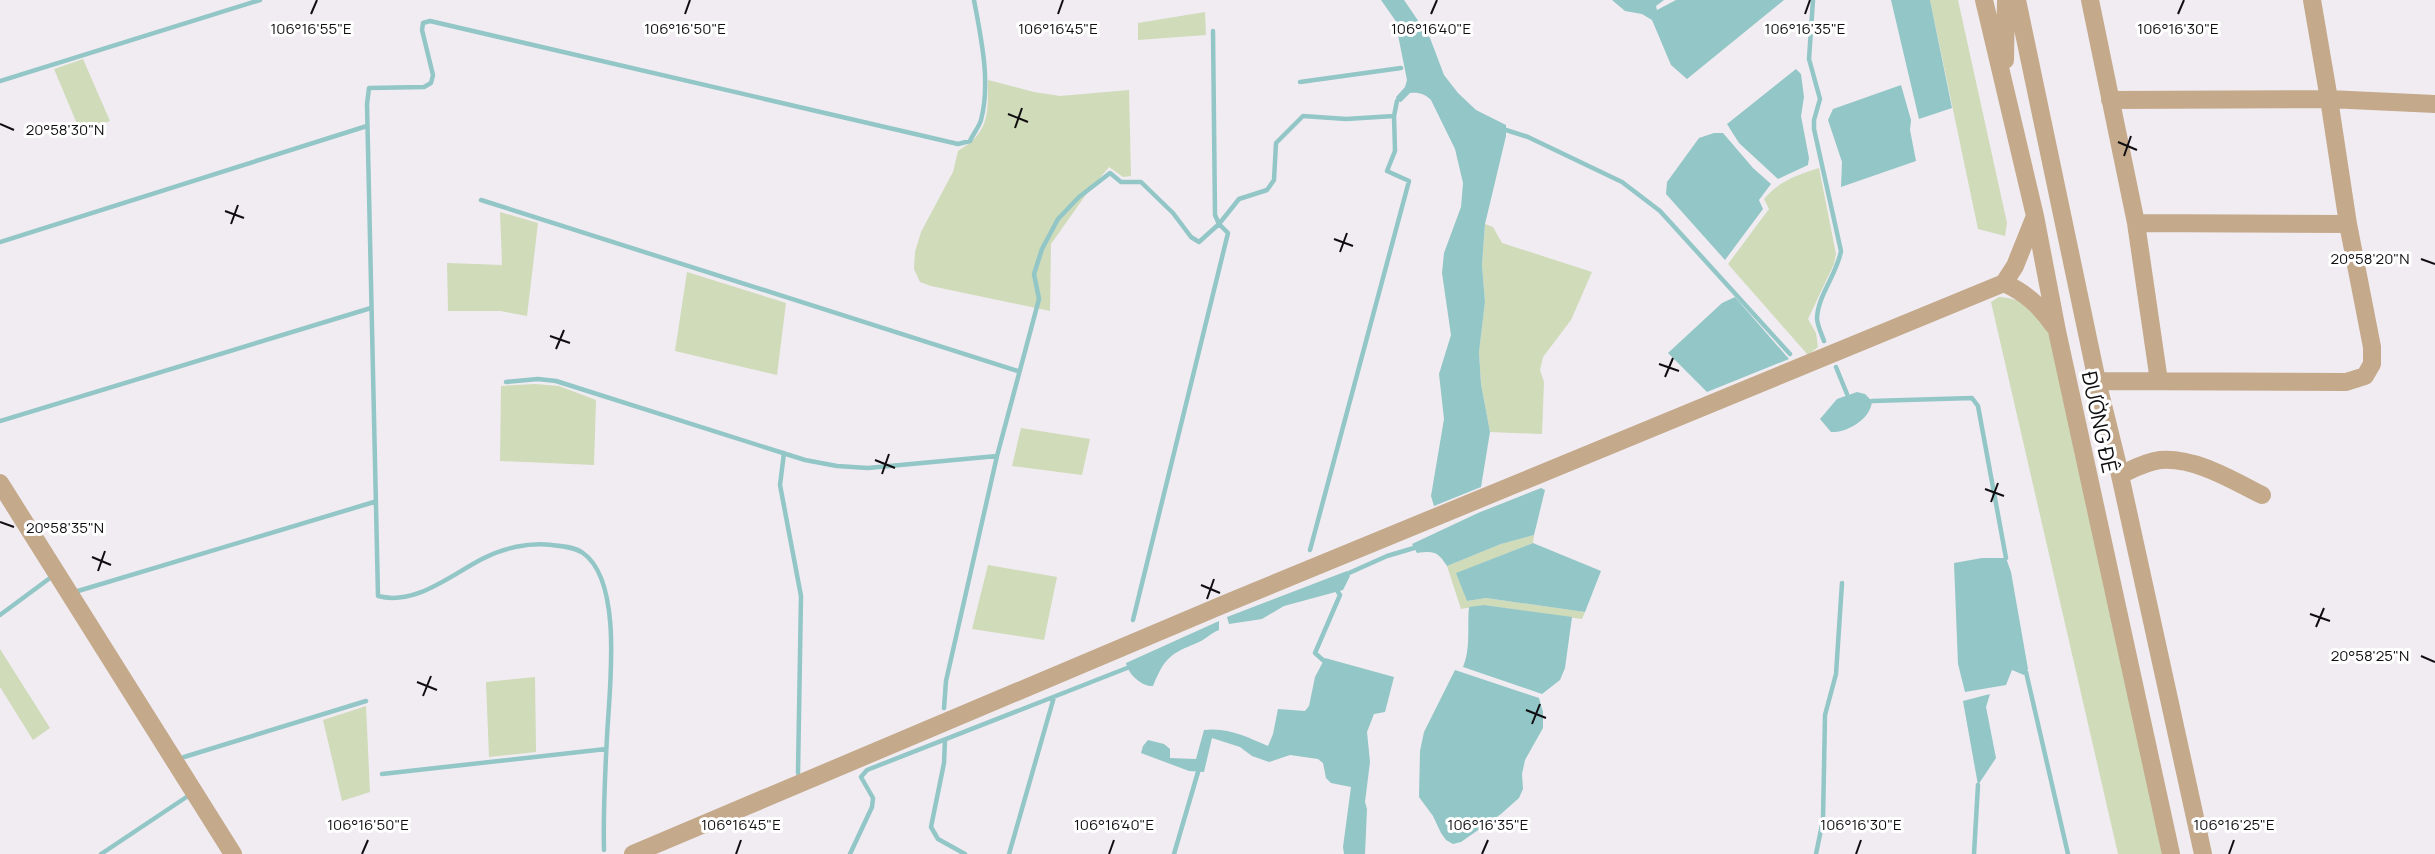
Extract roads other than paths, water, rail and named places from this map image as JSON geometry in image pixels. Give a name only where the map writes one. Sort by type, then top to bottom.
[{"type":"street","name":"ĐƯỜNG ĐÊ","points":[[1984,0],[2035,216],[2057,330],[2171,854]]},
{"type":"street","points":[[2004,92],[2006,0]]},
{"type":"street","name":"ĐƯỜNG ĐÊ","points":[[2017,0],[2097,381],[2120,475],[2203,854]]},
{"type":"street","points":[[2090,0],[2136,223],[2159,381]]},
{"type":"street","points":[[2097,381],[2346,382],[2365,376],[2372,364],[2372,347],[2348,224],[2312,0]]},
{"type":"street","points":[[2110,100],[2329,99],[2435,104]]},
{"type":"street","points":[[633,854],[1227,603],[2004,283],[2015,266],[2035,216]]},
{"type":"street","points":[[2136,223],[2348,224]]},
{"type":"street","points":[[2004,283],[2024,292],[2044,311],[2057,330]]},
{"type":"street","points":[[2120,475],[2142,464],[2161,460],[2182,462],[2213,472],[2262,495]]},
{"type":"street","points":[[0,483],[233,854]]},
{"type":"water","points":[[1381,0],[1404,0],[1430,38],[1444,75],[1458,93],[1476,110],[1506,125],[1506,136],[1485,224],[1482,265],[1485,302],[1479,352],[1481,384],[1490,432],[1481,487],[1434,506],[1431,496],[1444,419],[1439,374],[1451,335],[1442,273],[1444,253],[1461,207],[1463,183],[1455,149],[1431,100],[1422,94],[1410,93],[1401,102],[1397,101],[1396,97],[1405,87],[1407,80],[1395,20]]},
{"type":"water","points":[[1612,0],[1664,0],[1656,6],[1657,10],[1676,0],[1784,0],[1687,79],[1671,65],[1652,20],[1642,14],[1625,11]]},
{"type":"water","points":[[1891,0],[1930,0],[1952,108],[1919,119]]},
{"type":"water","points":[[1796,69],[1801,74],[1804,97],[1801,116],[1809,158],[1808,165],[1778,179],[1739,143],[1727,124]]},
{"type":"water","points":[[1901,85],[1911,120],[1910,130],[1916,161],[1841,187],[1842,162],[1828,120],[1833,109]]},
{"type":"water","points":[[1714,133],[1723,133],[1753,168],[1771,184],[1759,200],[1763,209],[1725,260],[1666,194],[1667,182],[1699,138]]},
{"type":"water","points":[[1735,297],[1789,359],[1707,392],[1668,353],[1722,303]]},
{"type":"water","points":[[1857,392],[1865,394],[1872,401],[1871,408],[1857,424],[1844,430],[1831,432],[1820,419],[1837,399]]},
{"type":"water","points":[[1541,488],[1545,490],[1534,535],[1501,544],[1447,566],[1435,553],[1417,553],[1412,544],[1478,513]]},
{"type":"water","points":[[1533,543],[1601,571],[1585,612],[1486,598],[1467,601],[1456,573]]},
{"type":"water","points":[[1982,558],[2006,558],[2011,572],[2028,669],[2024,675],[2012,670],[2006,685],[1965,692],[1958,664],[1954,563]]},
{"type":"water","points":[[1347,571],[1350,576],[1343,590],[1284,606],[1262,619],[1229,624],[1227,617]]},
{"type":"water","points":[[1484,605],[1572,617],[1565,668],[1560,680],[1542,694],[1463,667],[1468,645],[1469,607]]},
{"type":"water","points":[[1219,621],[1219,630],[1202,641],[1181,650],[1165,662],[1153,686],[1140,682],[1127,667],[1126,663]]},
{"type":"water","points":[[1325,658],[1394,677],[1385,712],[1374,714],[1367,732],[1370,762],[1365,802],[1367,809],[1365,854],[1344,854],[1351,787],[1331,783],[1326,778],[1323,763],[1318,759],[1290,755],[1269,762],[1252,756],[1240,747],[1212,738],[1204,772],[1189,771],[1141,753],[1148,740],[1164,744],[1170,749],[1170,758],[1196,759],[1204,730],[1213,729],[1237,734],[1268,746],[1278,709],[1305,711],[1309,706],[1315,677]]},
{"type":"water","points":[[1455,670],[1539,698],[1543,712],[1543,728],[1525,760],[1522,774],[1523,789],[1519,798],[1501,814],[1461,842],[1453,844],[1446,840],[1419,797],[1420,751],[1424,732]]},
{"type":"water","points":[[1990,694],[1986,707],[1996,758],[1978,785],[1963,701]]},
{"type":"waterway","points":[[0,81],[260,0]]},
{"type":"waterway","points":[[604,850],[604,793],[611,639],[609,612],[604,588],[596,567],[583,553],[572,548],[543,544],[525,545],[490,555],[419,593],[406,597],[378,596],[367,104],[369,88],[424,87],[431,83],[433,75],[422,30],[423,23],[430,21],[958,144],[970,141],[980,123],[984,105],[984,60],[974,0]]},
{"type":"waterway","points":[[1813,0],[1809,59],[1820,99],[1814,129],[1841,251],[1818,309],[1817,321],[1824,341]]},
{"type":"waterway","points":[[1133,620],[1228,233],[1219,224],[1215,215],[1213,31]]},
{"type":"waterway","points":[[1300,82],[1401,68]]},
{"type":"waterway","points":[[1394,116],[1397,101]]},
{"type":"waterway","points":[[944,708],[946,681],[997,456],[1039,299],[1034,274],[1042,249],[1058,219],[1079,197],[1110,173],[1121,182],[1141,182],[1173,213],[1191,237],[1199,242],[1219,224],[1239,199],[1267,190],[1274,180],[1276,143],[1303,116],[1346,119],[1394,116],[1395,151],[1387,171],[1409,181],[1310,550]]},
{"type":"waterway","points":[[0,242],[367,126]]},
{"type":"waterway","points":[[1506,130],[1528,137],[1622,182],[1660,211],[1790,354]]},
{"type":"waterway","points":[[481,200],[1018,371]]},
{"type":"waterway","points":[[0,421],[371,308]]},
{"type":"waterway","points":[[1836,367],[1847,394]]},
{"type":"waterway","points":[[506,382],[538,379],[556,381],[805,460],[837,466],[868,468],[997,456]]},
{"type":"waterway","points":[[1872,401],[1972,398],[1978,406],[2006,558]]},
{"type":"waterway","points":[[784,453],[780,485],[801,596],[798,773]]},
{"type":"waterway","points":[[78,591],[374,502]]},
{"type":"waterway","points":[[1349,573],[1387,556],[1414,548]]},
{"type":"waterway","points":[[0,615],[50,578]]},
{"type":"waterway","points":[[1816,854],[1823,820],[1825,715],[1836,674],[1842,583]]},
{"type":"waterway","points":[[1324,661],[1315,653],[1340,595],[1338,592]]},
{"type":"waterway","points":[[850,854],[872,807],[873,798],[861,777],[867,770],[1127,668]]},
{"type":"waterway","points":[[2026,672],[2068,854]]},
{"type":"waterway","points":[[1009,854],[1054,697]]},
{"type":"waterway","points":[[184,757],[366,701]]},
{"type":"waterway","points":[[945,740],[944,763],[931,827],[938,839],[965,854]]},
{"type":"waterway","points":[[382,774],[606,749]]},
{"type":"waterway","points":[[1174,854],[1198,772]]},
{"type":"waterway","points":[[1974,854],[1978,785]]},
{"type":"waterway","points":[[101,854],[188,796]]}]
